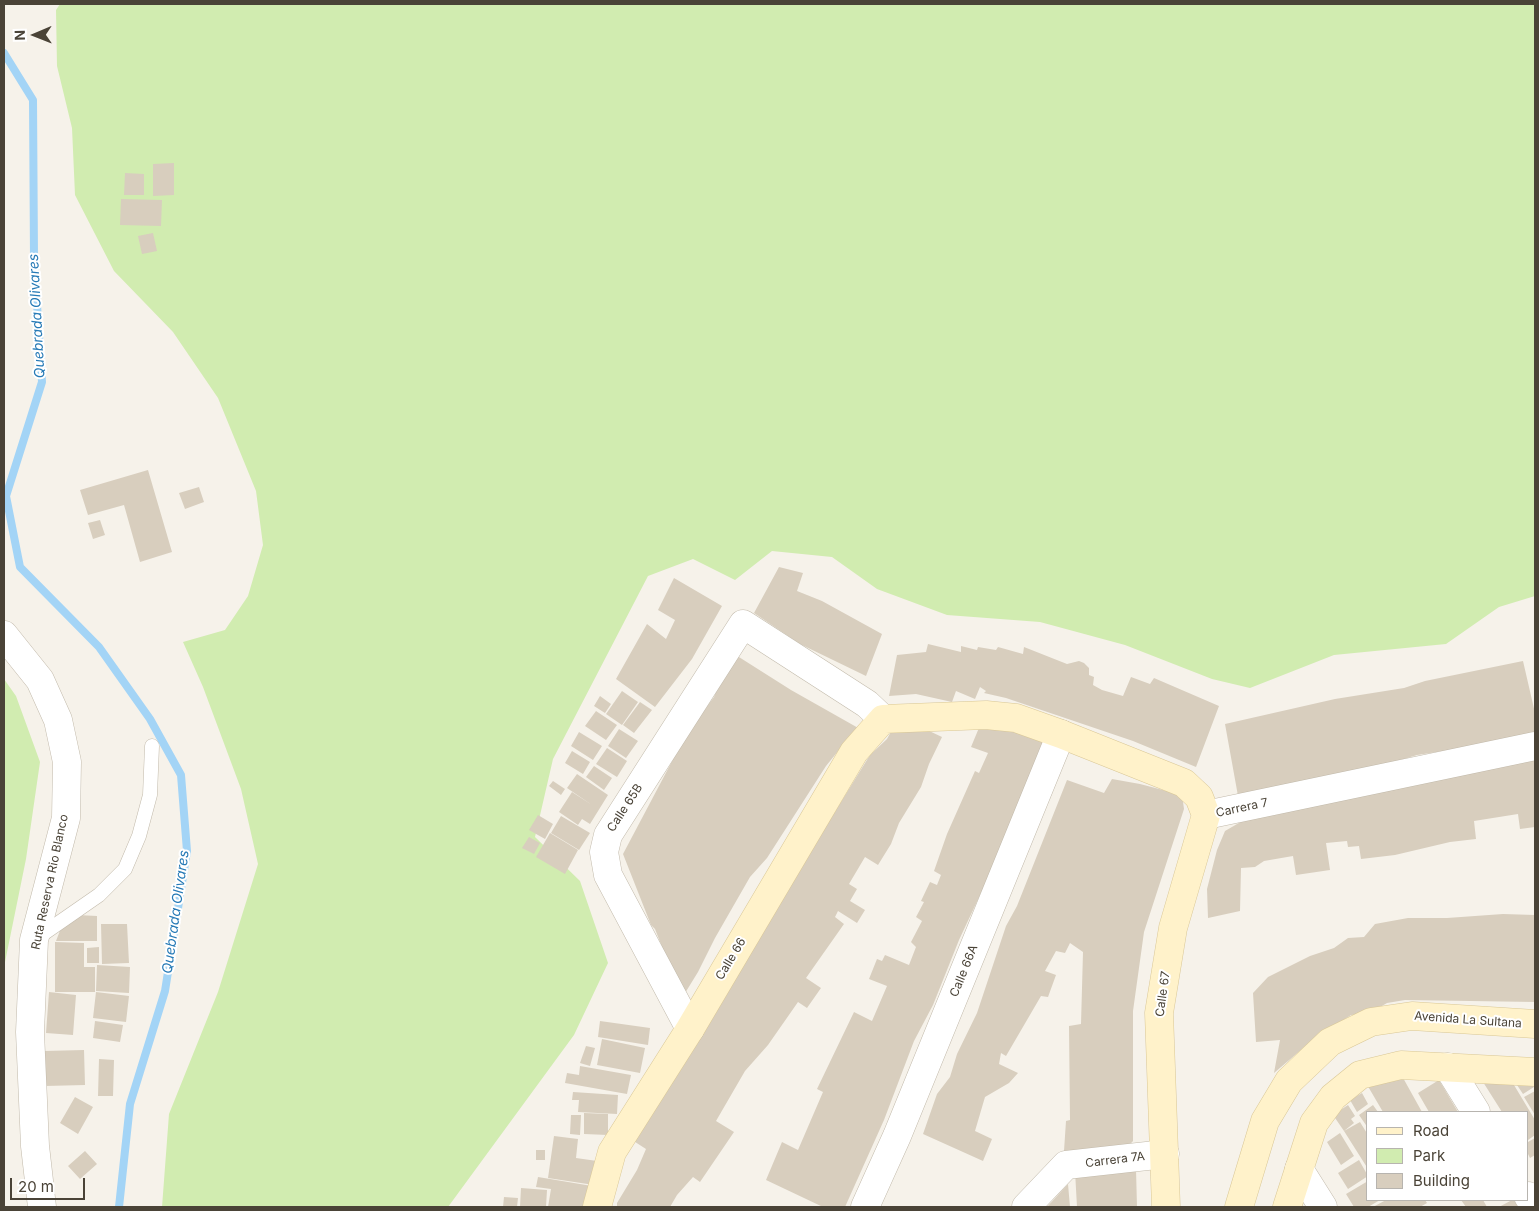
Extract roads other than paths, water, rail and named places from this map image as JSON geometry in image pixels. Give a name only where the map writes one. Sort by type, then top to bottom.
[{"type":"street","name":"Calle 65B","points":[[690,1029],[608,875],[604,852],[608,834],[744,624],[867,704],[883,719]]},
{"type":"street","name":"Ruta Reserva Rio Blanco","points":[[4,635],[40,680],[58,720],[66,762],[66,818],[34,940],[30,1032],[35,1146],[42,1207]]},
{"type":"street","name":"Carrera 7","points":[[883,719],[986,715],[1016,718],[1184,783],[1200,797],[1206,815],[1535,746]]},
{"type":"street","name":"Calle 66","points":[[597,1207],[612,1152],[690,1029],[854,752],[883,719]]},
{"type":"street","name":"Calle 66A","points":[[865,1207],[897,1136],[1061,734]]},
{"type":"street","name":"Calle 67","points":[[1166,1207],[1159,1013],[1173,928],[1206,815]]},
{"type":"street","name":"Avenida La Sultana","points":[[1239,1207],[1265,1121],[1289,1081],[1330,1042],[1371,1022],[1412,1016],[1535,1024]]},
{"type":"street","points":[[1287,1207],[1314,1123],[1333,1097],[1360,1075],[1401,1065],[1535,1072]]},
{"type":"street","points":[[1448,1067],[1475,1111]]},
{"type":"street","name":"Carrera 7A","points":[[1026,1207],[1066,1166],[1165,1154]]},
{"type":"street","points":[[1299,1169],[1323,1207]]},
{"type":"lane","points":[[34,940],[99,895],[125,869],[139,836],[150,795],[152,746]]},
{"type":"waterway","name":"Quebrada Olivares","points":[[4,53],[33,100],[34,258],[42,382],[6,496],[20,567],[99,647],[150,719],[181,775],[187,851],[165,991],[130,1104],[119,1207]]}]
